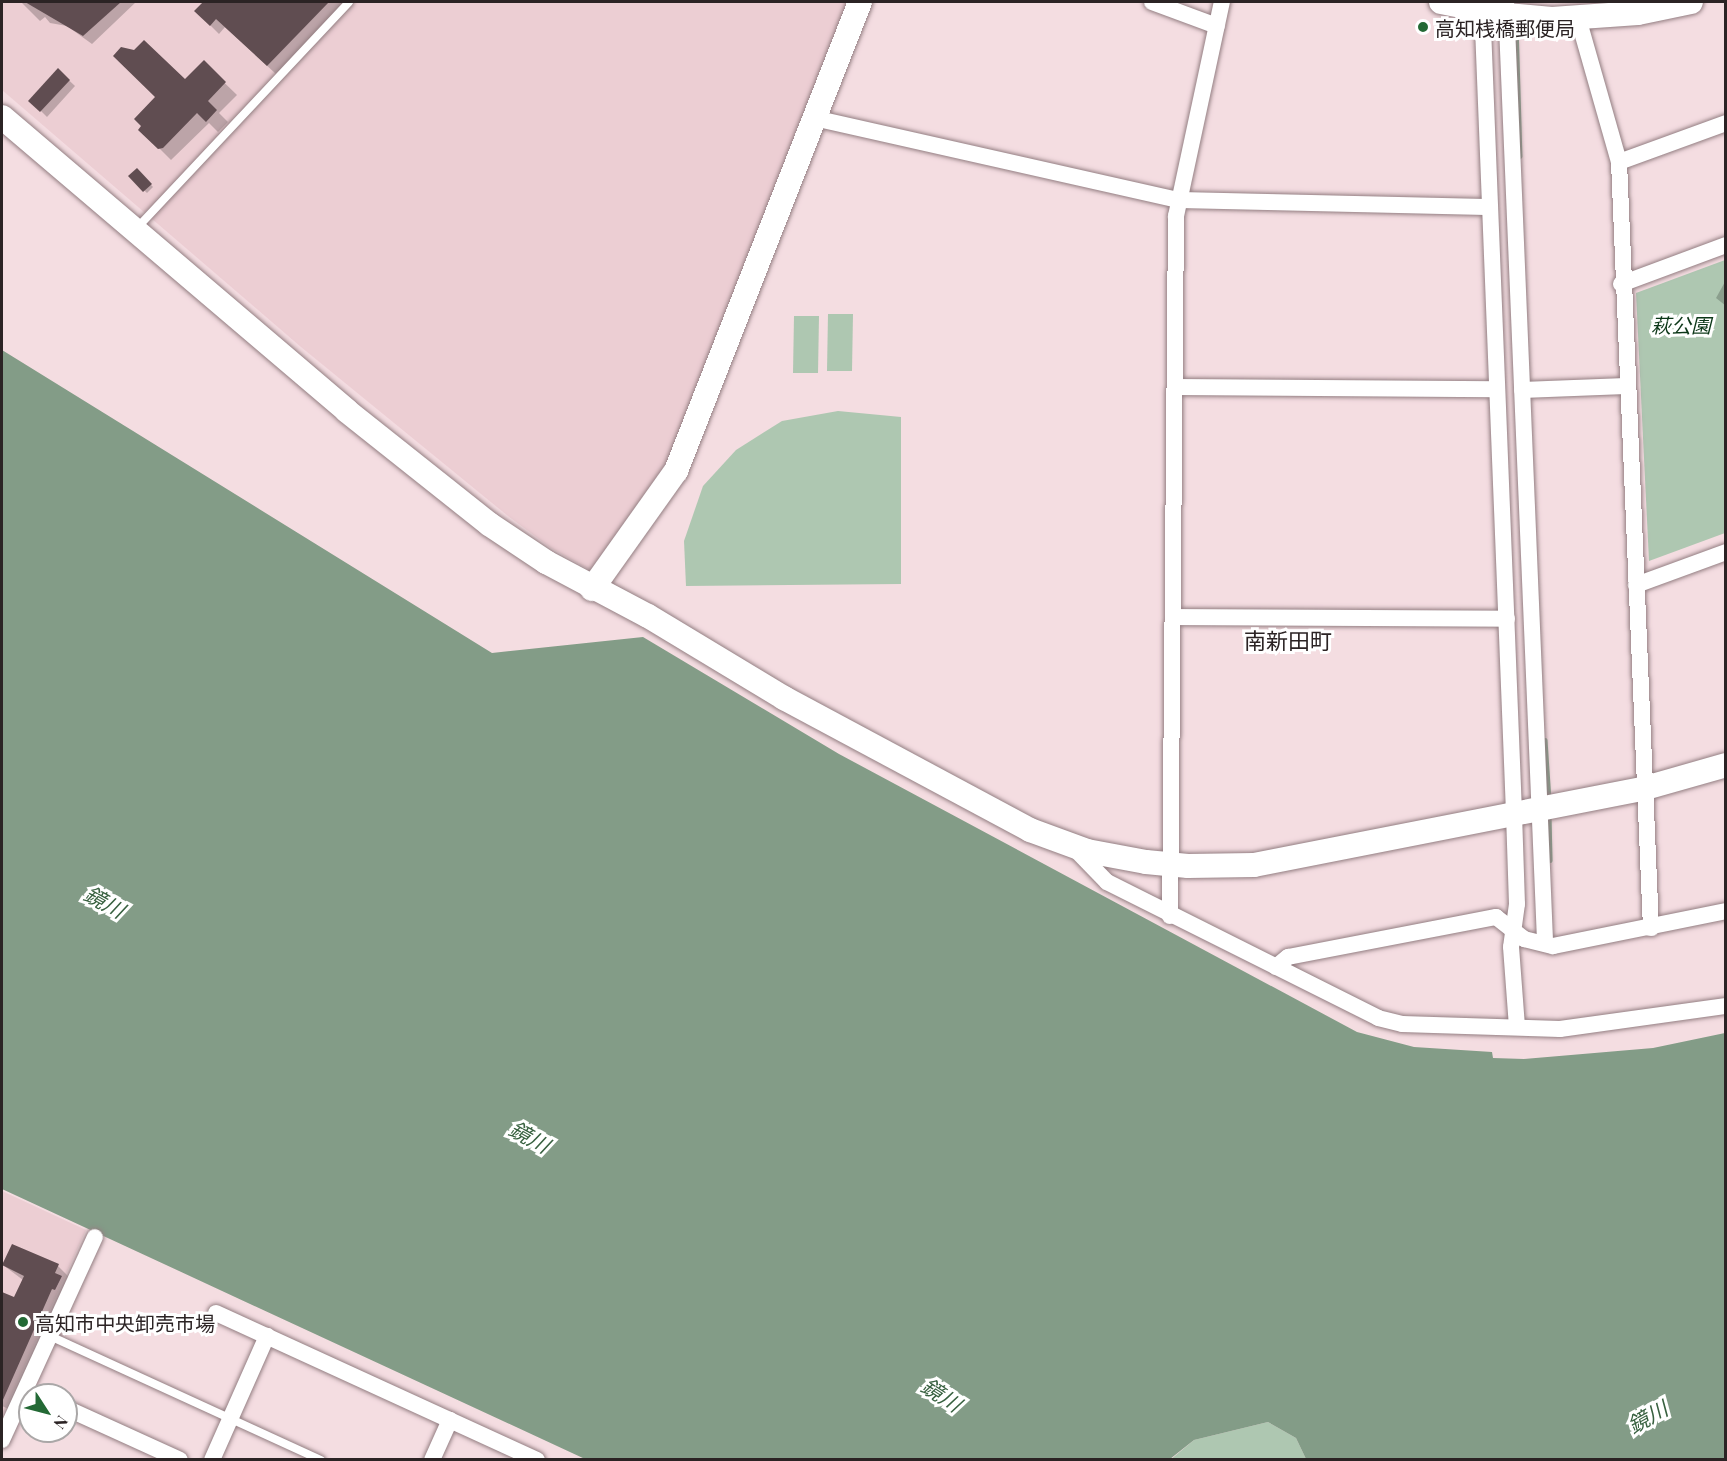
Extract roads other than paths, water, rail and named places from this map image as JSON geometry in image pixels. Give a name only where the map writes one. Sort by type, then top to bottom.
[{"type":"street","points":[[592,589],[676,471],[860,2]]},
{"type":"street","points":[[1152,2],[1216,26]]},
{"type":"street","points":[[1170,916],[1177,200],[1222,2]]},
{"type":"street","points":[[1441,2],[1578,18],[1638,13],[1691,2]]},
{"type":"street","points":[[1482,6],[1514,814],[1517,904],[1511,926],[1517,1027]]},
{"type":"street","points":[[1507,8],[1545,941]]},
{"type":"street","points":[[1578,18],[1619,162],[1621,284],[1636,585],[1642,789],[1651,928]]},
{"type":"street","points":[[2,117],[133,232],[346,411],[489,524],[592,589],[648,616],[784,698],[975,803],[1072,845],[1170,865],[1254,865],[1642,789],[1725,765]]},
{"type":"street","points":[[814,118],[1177,200],[1489,207]]},
{"type":"street","points":[[1619,162],[1725,123]]},
{"type":"street","points":[[1621,284],[1725,245]]},
{"type":"street","points":[[1522,390],[1626,386]]},
{"type":"street","points":[[1175,387],[1497,390]]},
{"type":"street","points":[[1636,585],[1725,552]]},
{"type":"street","points":[[1173,617],[1507,619]]},
{"type":"street","points":[[1072,845],[1107,882],[1170,916],[1378,1018],[1402,1024],[1560,1029],[1725,1006]]},
{"type":"street","points":[[1276,968],[1288,957],[1497,917],[1511,926],[1524,939],[1545,941],[1552,946],[1725,912]]},
{"type":"street","points":[[34,1383],[50,1336],[95,1237]]},
{"type":"street","points":[[216,1313],[537,1460]]},
{"type":"street","points":[[212,1460],[267,1336]]},
{"type":"street","points":[[2,1440],[7,1416],[18,1405]]},
{"type":"street","points":[[78,1413],[180,1460]]},
{"type":"street","points":[[432,1460],[450,1420]]},
{"type":"lane","points":[[133,232],[349,2]]},
{"type":"lane","points":[[50,1336],[321,1460]]},
{"type":"water","name":"鏡川","points":[[2,350],[492,653],[643,637],[839,754],[1357,1032],[1414,1047],[1492,1052],[1493,1058],[1524,1059],[1653,1048],[1725,1033],[1725,1459],[1306,1459],[1296,1438],[1268,1422],[1194,1440],[1170,1459],[585,1459],[2,1189]]},
{"type":"waterway","points":[[1516,24],[1520,156]]},
{"type":"waterway","points":[[1545,740],[1549,800]]},
{"type":"waterway","points":[[1549,815],[1550,860]]},
{"type":"place","name":"高知桟橋郵便局","points":[[1423,27]]},
{"type":"place","name":"高知市中央卸売市場","points":[[23,1322]]},
{"type":"district","name":"南新田町","points":[[1288,641]]},
{"type":"park label","name":"萩公園","points":[[1681,324]]}]
